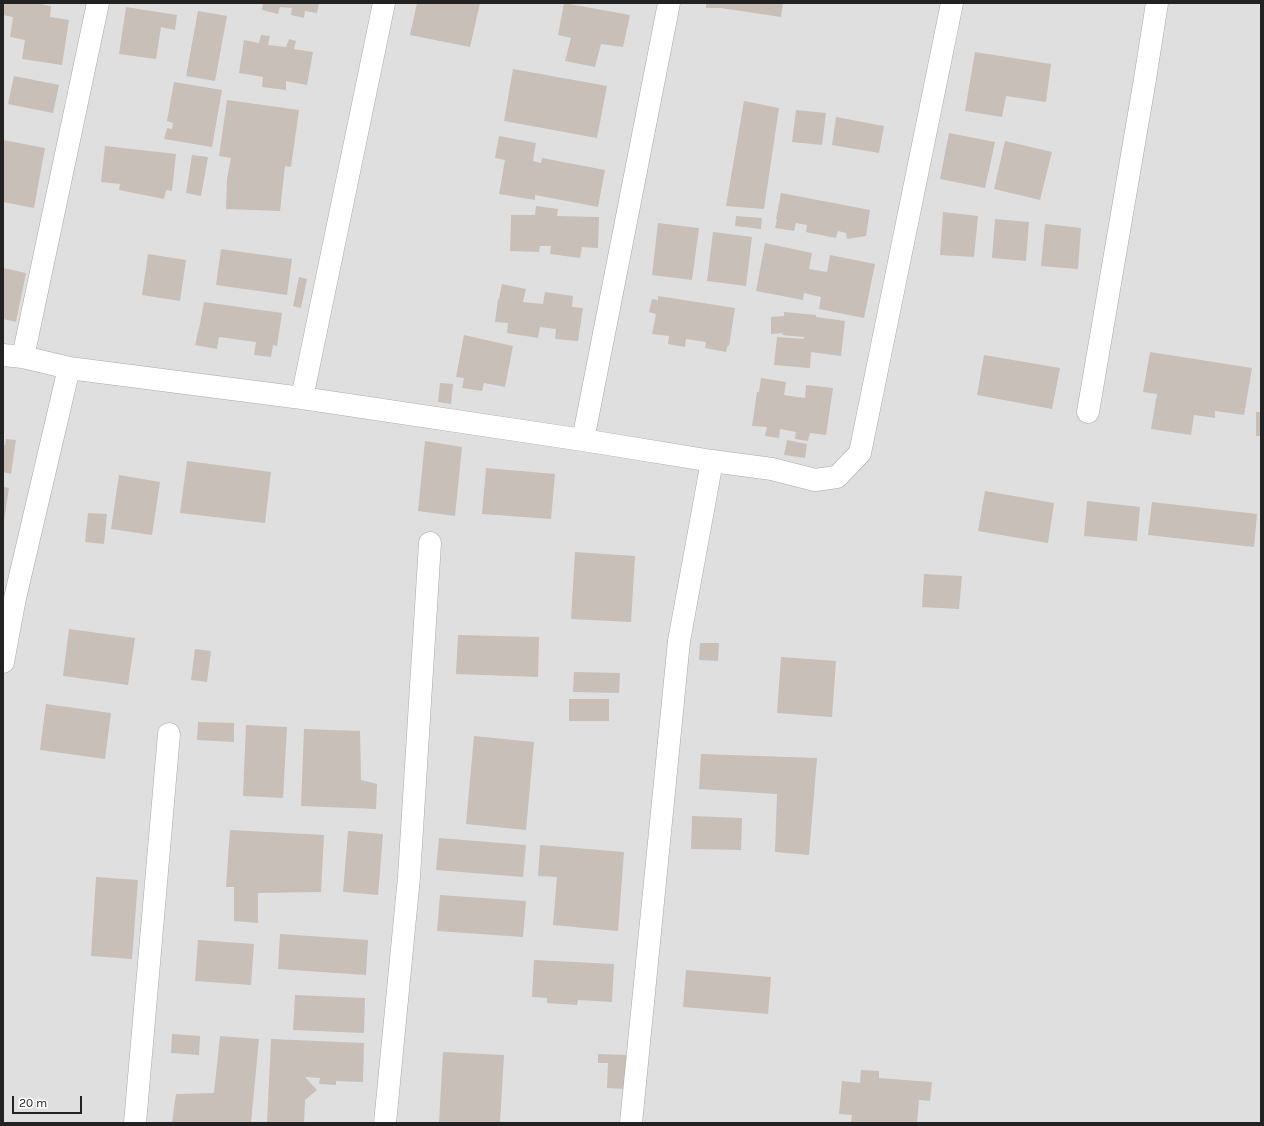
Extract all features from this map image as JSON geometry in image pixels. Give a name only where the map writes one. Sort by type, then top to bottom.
[{"type":"street","points":[[98,3],[13,356],[69,368],[302,398],[772,469],[815,480],[837,477],[860,453],[952,3]]},
{"type":"street","points":[[302,398],[384,3]]},
{"type":"street","points":[[582,440],[669,3]]},
{"type":"street","points":[[1088,412],[1157,3]]},
{"type":"street","points":[[3,662],[17,590],[69,368]]},
{"type":"street","points":[[631,1123],[679,641],[712,461]]},
{"type":"street","points":[[385,1123],[409,877],[430,543]]},
{"type":"street","points":[[135,1123],[169,734]]},
{"type":"shaded area","points":[[3,3],[1261,3],[1261,1123],[3,1123]]},
{"type":"building","points":[[3,3],[35,3],[51,6],[50,17],[69,20],[62,65],[22,59],[25,40],[10,37],[13,17],[3,15]]},
{"type":"building","points":[[263,3],[319,3],[317,13],[305,11],[304,18],[291,15],[292,8],[280,7],[278,14],[262,10]]},
{"type":"building","points":[[417,3],[480,3],[470,47],[410,35]]},
{"type":"building","points":[[564,3],[630,15],[623,47],[601,44],[595,67],[565,61],[571,38],[558,35]]},
{"type":"building","points":[[706,3],[783,3],[781,17],[721,8],[706,8]]},
{"type":"building","points":[[126,7],[177,15],[175,30],[161,27],[156,59],[119,54]]},
{"type":"building","points":[[198,11],[227,16],[215,81],[186,76]]},
{"type":"building","points":[[261,35],[270,36],[268,45],[286,47],[289,39],[296,41],[294,49],[313,52],[307,85],[286,81],[286,90],[262,87],[263,77],[239,73],[244,40],[259,43]]},
{"type":"building","points":[[975,52],[1051,64],[1046,102],[1006,96],[1002,117],[965,111]]},
{"type":"building","points":[[513,69],[607,86],[597,138],[504,121]]},
{"type":"building","points":[[14,76],[59,85],[53,113],[8,104]]},
{"type":"building","points":[[174,82],[222,90],[212,147],[164,139],[167,128],[172,129],[173,123],[167,121]]},
{"type":"building","points":[[227,100],[299,110],[291,167],[285,166],[280,211],[226,209],[227,179],[231,158],[219,156]]},
{"type":"building","points":[[744,101],[779,108],[764,209],[726,206]]},
{"type":"building","points":[[796,110],[826,113],[822,145],[792,142]]},
{"type":"building","points":[[836,117],[884,126],[879,153],[832,145]]},
{"type":"building","points":[[949,133],[995,142],[985,188],[940,179]]},
{"type":"building","points":[[499,136],[536,143],[533,161],[541,163],[542,158],[605,170],[598,207],[535,195],[535,200],[499,194],[505,160],[495,158]]},
{"type":"building","points":[[3,140],[45,148],[34,208],[3,202]]},
{"type":"building","points":[[1005,141],[1052,152],[1040,200],[994,189]]},
{"type":"building","points":[[105,146],[176,154],[172,191],[166,190],[164,199],[119,190],[120,184],[101,182]]},
{"type":"building","points":[[192,155],[208,157],[201,196],[186,193]]},
{"type":"building","points":[[781,193],[870,210],[866,236],[847,239],[846,233],[838,231],[836,238],[806,232],[807,225],[796,223],[794,231],[775,228]]},
{"type":"building","points":[[536,206],[558,209],[557,216],[599,217],[598,248],[582,247],[580,258],[550,254],[551,246],[540,246],[539,252],[510,251],[511,215],[535,215]]},
{"type":"building","points":[[943,212],[978,216],[974,257],[940,255]]},
{"type":"building","points":[[736,216],[762,218],[761,229],[735,226]]},
{"type":"building","points":[[995,219],[1029,222],[1026,261],[992,258]]},
{"type":"building","points":[[658,223],[699,228],[692,280],[652,275]]},
{"type":"building","points":[[1045,224],[1081,228],[1078,269],[1041,266]]},
{"type":"building","points":[[713,232],[752,237],[746,286],[707,281]]},
{"type":"building","points":[[765,243],[812,253],[809,269],[827,272],[830,255],[875,264],[864,318],[819,309],[821,297],[804,293],[803,300],[756,291]]},
{"type":"building","points":[[221,249],[292,259],[287,295],[216,285]]},
{"type":"building","points":[[148,254],[186,260],[180,301],[142,295]]},
{"type":"building","points":[[3,268],[26,273],[16,322],[3,319]]},
{"type":"building","points":[[299,277],[307,279],[301,308],[293,306]]},
{"type":"building","points":[[502,284],[526,289],[523,302],[543,304],[545,292],[573,296],[572,307],[583,308],[578,341],[555,339],[556,329],[540,327],[538,338],[507,333],[508,323],[495,322],[498,299]]},
{"type":"building","points":[[658,296],[735,308],[729,346],[728,345],[726,352],[705,348],[706,342],[686,339],[685,347],[668,344],[669,336],[652,334],[656,314],[649,312],[652,299],[658,300]]},
{"type":"building","points":[[204,302],[282,313],[277,346],[273,345],[271,357],[254,355],[256,342],[219,337],[217,349],[195,345]]},
{"type":"building","points":[[784,312],[816,315],[816,317],[845,321],[841,356],[811,352],[810,368],[774,365],[777,337],[804,339],[804,337],[782,335],[783,333],[771,334],[771,317],[784,316]]},
{"type":"building","points":[[464,335],[513,346],[505,387],[484,383],[482,391],[462,388],[464,378],[456,377]]},
{"type":"building","points":[[1150,352],[1252,368],[1244,415],[1215,411],[1215,418],[1194,415],[1191,435],[1151,429],[1157,394],[1143,392]]},
{"type":"building","points":[[984,355],[1060,368],[1052,409],[977,395]]},
{"type":"building","points":[[761,378],[786,382],[784,395],[805,398],[806,385],[833,388],[826,435],[810,433],[808,441],[795,439],[796,432],[780,429],[779,438],[765,436],[767,427],[752,426],[757,392],[759,392]]},
{"type":"building","points":[[440,383],[453,384],[451,404],[438,402]]},
{"type":"building","points":[[1256,412],[1261,412],[1261,436],[1256,436]]},
{"type":"building","points":[[6,439],[16,440],[11,474],[3,472],[3,445],[5,445]]},
{"type":"building","points":[[787,440],[807,444],[805,458],[784,455]]},
{"type":"building","points":[[425,441],[462,447],[455,516],[418,511]]},
{"type":"building","points":[[187,461],[271,472],[265,523],[180,513]]},
{"type":"building","points":[[486,468],[555,474],[551,519],[482,514]]},
{"type":"building","points":[[119,475],[160,482],[152,535],[111,529]]},
{"type":"building","points":[[3,487],[9,488],[4,521],[3,521]]},
{"type":"building","points":[[985,491],[1054,503],[1048,543],[978,531]]},
{"type":"building","points":[[1087,501],[1140,507],[1137,541],[1084,536]]},
{"type":"building","points":[[1152,502],[1257,514],[1254,547],[1148,535]]},
{"type":"building","points":[[88,513],[107,514],[104,544],[85,542]]},
{"type":"building","points":[[575,552],[635,556],[631,622],[571,619]]},
{"type":"building","points":[[924,574],[962,576],[959,609],[922,607]]},
{"type":"building","points":[[69,629],[135,638],[128,685],[63,676]]},
{"type":"building","points":[[458,635],[539,637],[538,677],[456,674]]},
{"type":"building","points":[[700,643],[719,643],[718,661],[699,660]]},
{"type":"building","points":[[195,649],[211,651],[207,682],[191,680]]},
{"type":"building","points":[[781,657],[836,661],[832,717],[777,713]]},
{"type":"building","points":[[574,672],[620,673],[619,693],[573,692]]},
{"type":"building","points":[[569,699],[609,699],[609,721],[569,721]]},
{"type":"building","points":[[46,704],[111,713],[105,759],[40,750]]},
{"type":"building","points":[[198,722],[234,723],[234,742],[197,740]]},
{"type":"building","points":[[246,725],[287,727],[283,798],[243,796]]},
{"type":"building","points":[[304,729],[360,731],[361,780],[377,784],[376,809],[301,806]]},
{"type":"building","points":[[474,736],[534,742],[526,830],[466,824]]},
{"type":"building","points":[[701,754],[817,758],[809,855],[775,852],[777,794],[699,789]]},
{"type":"building","points":[[692,816],[742,818],[741,850],[691,849]]},
{"type":"building","points":[[230,830],[324,835],[321,892],[258,893],[258,923],[234,921],[234,887],[226,887]]},
{"type":"building","points":[[348,831],[383,834],[378,895],[343,892]]},
{"type":"building","points":[[439,838],[526,845],[523,877],[436,870]]},
{"type":"building","points":[[540,845],[624,852],[618,931],[553,925],[557,877],[538,876]]},
{"type":"building","points":[[96,877],[138,880],[132,959],[91,956]]},
{"type":"building","points":[[440,895],[526,901],[523,937],[437,931]]},
{"type":"building","points":[[280,934],[368,940],[366,975],[278,969]]},
{"type":"building","points":[[198,940],[254,944],[251,985],[195,981]]},
{"type":"building","points":[[534,960],[614,964],[612,1002],[578,1000],[577,1005],[547,1003],[547,998],[532,997]]},
{"type":"building","points":[[686,970],[771,977],[768,1014],[683,1007]]},
{"type":"building","points":[[295,995],[365,998],[364,1033],[293,1030]]},
{"type":"building","points":[[172,1034],[200,1036],[199,1055],[171,1053]]},
{"type":"building","points":[[220,1036],[259,1039],[251,1123],[172,1123],[176,1094],[214,1093]]},
{"type":"building","points":[[271,1039],[364,1043],[363,1082],[336,1081],[336,1085],[319,1084],[320,1078],[305,1077],[317,1090],[305,1100],[304,1123],[267,1123]]},
{"type":"building","points":[[443,1052],[504,1055],[500,1123],[439,1123]]},
{"type":"building","points":[[598,1054],[627,1055],[626,1089],[607,1088],[608,1063],[598,1063]]},
{"type":"building","points":[[861,1070],[879,1071],[879,1078],[932,1082],[930,1101],[919,1100],[917,1123],[851,1123],[852,1115],[839,1114],[842,1081],[860,1083]]}]
